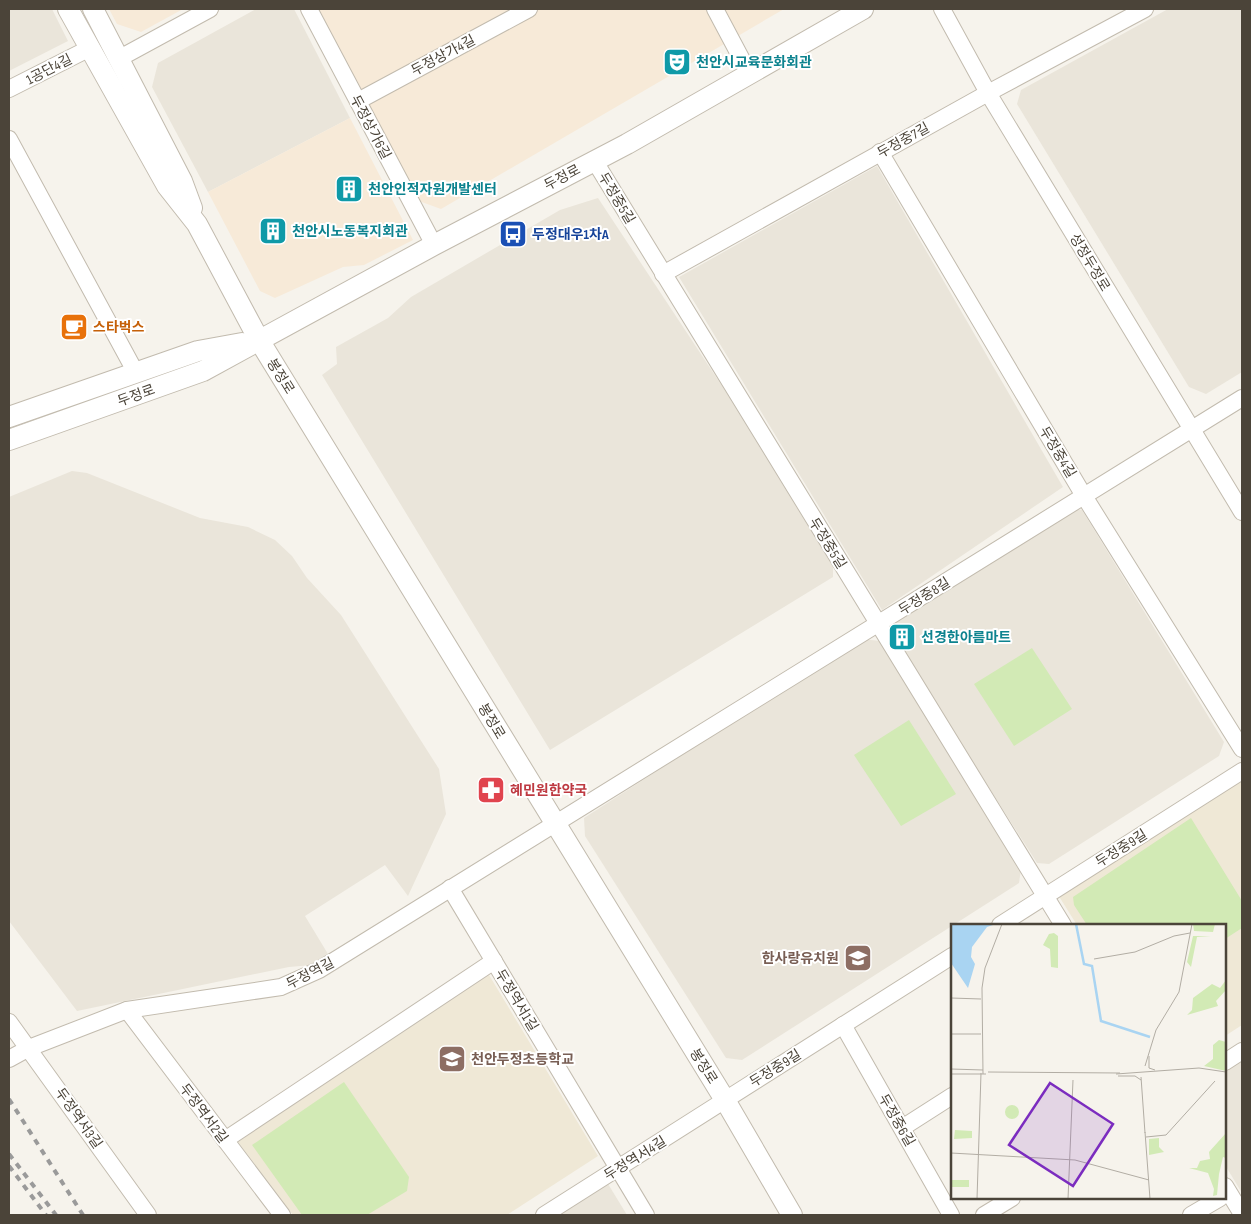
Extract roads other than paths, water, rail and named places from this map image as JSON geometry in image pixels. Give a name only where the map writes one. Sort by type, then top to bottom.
[{"type":"street","name":"봉정로","points":[[68,9],[167,186],[197,224]]},
{"type":"street","name":"봉정로","points":[[93,9],[182,181],[197,224],[259,340],[555,826],[725,1100],[792,1215]]},
{"type":"street","points":[[118,58],[210,9]]},
{"type":"street","name":"두정상가6길","points":[[309,9],[434,245]]},
{"type":"street","name":"두정상가4길","points":[[358,101],[529,9]]},
{"type":"street","points":[[715,9],[749,73]]},
{"type":"street","name":"두정로","points":[[9,440],[203,371],[594,160],[863,9]]},
{"type":"street","name":"성정두정로","points":[[942,9],[988,92],[1242,512]]},
{"type":"street","name":"두정중7길","points":[[663,274],[988,92],[1145,9]]},
{"type":"street","name":"1공단4길","points":[[9,89],[90,48]]},
{"type":"street","points":[[9,139],[136,373]]},
{"type":"street","name":"두정중4길","points":[[880,152],[1084,496],[1242,749]]},
{"type":"street","name":"두정중5길","points":[[594,160],[1062,924]]},
{"type":"street","name":"두정로","points":[[9,417],[198,351],[259,340]]},
{"type":"street","name":"두정중8길","points":[[555,826],[1242,398]]},
{"type":"street","name":"두정중9길","points":[[1002,924],[1242,771]]},
{"type":"street","name":"두정역길","points":[[9,1059],[29,1048],[127,1010],[281,987],[319,970],[450,888],[555,826]]},
{"type":"street","name":"두정역서1길","points":[[450,888],[646,1215]]},
{"type":"street","name":"두정중9길","points":[[725,1100],[951,957]]},
{"type":"street","points":[[225,1140],[494,962]]},
{"type":"street","name":"두정역서2길","points":[[127,1010],[282,1215]]},
{"type":"street","name":"두정역서3길","points":[[9,1022],[148,1215]]},
{"type":"street","name":"두정중6길","points":[[843,1025],[951,1215]]},
{"type":"street","points":[[1226,1061],[1242,1051]]},
{"type":"street","points":[[902,1128],[951,1097]]},
{"type":"street","name":"두정역서4길","points":[[544,1215],[725,1100]]},
{"type":"street","points":[[1226,1195],[1242,1214]]},
{"type":"street","points":[[984,1215],[1010,1199]]},
{"type":"street","points":[[1191,1215],[1215,1199]]},
{"type":"railway","points":[[9,1099],[83,1215]]},
{"type":"railway","points":[[9,1154],[56,1215]]},
{"type":"railway","points":[[9,1166],[46,1215]]},
{"type":"place","name":"천안시교육문화회관","points":[[677,62]]},
{"type":"place","name":"천안인적자원개발센터","points":[[349,189]]},
{"type":"place","name":"천안시노동복지회관","points":[[273,231]]},
{"type":"place","name":"두정대우1차A","points":[[513,234]]},
{"type":"place","name":"스타벅스","points":[[74,327]]},
{"type":"place","name":"선경한아름마트","points":[[902,637]]},
{"type":"place","name":"혜민원한약국","points":[[491,790]]},
{"type":"place","name":"한사랑유치원","points":[[858,958]]},
{"type":"place","name":"천안두정초등학교","points":[[452,1059]]}]
